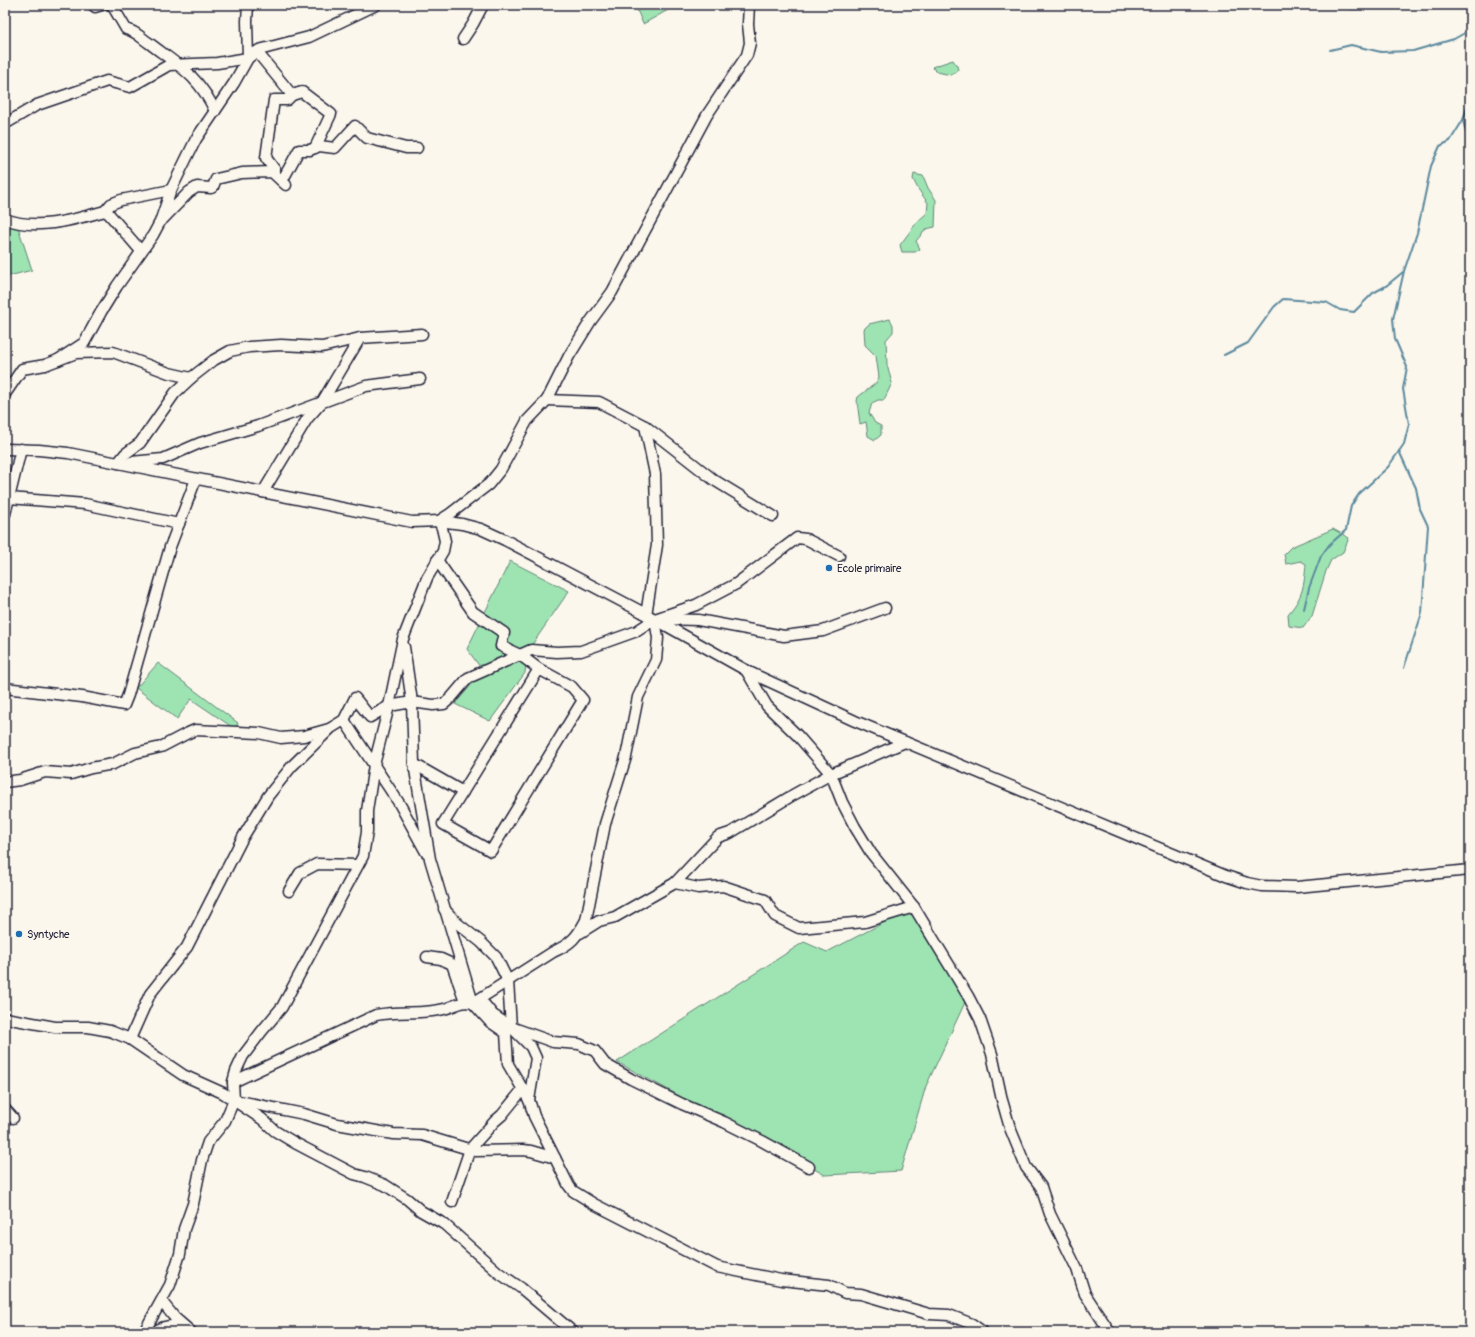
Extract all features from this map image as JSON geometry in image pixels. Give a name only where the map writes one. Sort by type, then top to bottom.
[{"type":"street","points":[[93,5],[95,7],[102,5]]},
{"type":"street","points":[[112,5],[126,29],[135,32],[179,64],[195,80],[209,99],[215,111]]},
{"type":"street","points":[[58,360],[84,343],[101,312],[153,235],[160,222],[171,190],[196,139],[234,83],[248,58],[248,5]]},
{"type":"street","points":[[5,124],[37,105],[107,81],[130,87],[169,65],[216,63],[248,58],[257,52],[309,37],[376,5]]},
{"type":"street","points":[[463,39],[483,5]]},
{"type":"street","points":[[439,521],[489,484],[501,469],[527,421],[547,400],[569,356],[590,322],[612,292],[707,115],[747,55],[750,43],[748,24],[749,5]]},
{"type":"street","points":[[257,52],[292,94]]},
{"type":"street","points":[[315,148],[331,114],[302,92],[292,94],[287,100],[274,100],[266,158],[273,171],[284,183],[294,158],[299,150],[310,150],[315,148],[319,146],[335,148],[355,126],[367,138],[406,148],[417,148]]},
{"type":"street","points":[[160,222],[189,192],[196,187],[211,188],[214,187],[216,179],[242,173],[273,171],[294,158]]},
{"type":"street","points":[[5,219],[11,222],[55,223],[105,211],[111,204],[121,200],[171,190]]},
{"type":"street","points":[[105,211],[141,251]]},
{"type":"street","points":[[118,463],[125,454],[140,443],[175,393],[214,360],[230,351],[249,346],[281,345],[322,347],[360,338],[422,334]]},
{"type":"street","points":[[263,492],[306,420],[322,402],[360,338]]},
{"type":"street","points":[[5,394],[22,369],[45,365],[76,353],[113,352],[169,373],[191,378]]},
{"type":"street","points":[[118,463],[163,459],[200,443],[258,426],[366,386],[420,379]]},
{"type":"street","points":[[547,400],[599,402],[645,426],[714,480],[773,516]]},
{"type":"street","points":[[233,1082],[376,1015],[386,1013],[420,1013],[444,1009],[469,1002],[508,981],[553,952],[567,946],[578,934],[586,920],[605,824],[626,757],[638,697],[656,660],[658,638],[650,617],[657,545],[655,474],[645,426]]},
{"type":"street","points":[[5,449],[68,453],[196,480],[412,522],[439,521],[462,524],[480,529],[505,540],[778,687],[855,721],[1136,837],[1214,871],[1250,884],[1269,887],[1296,887],[1470,870]]},
{"type":"street","points":[[5,514],[7,498],[21,449]]},
{"type":"street","points":[[5,688],[82,697],[124,705],[170,547],[196,480]]},
{"type":"street","points":[[7,498],[85,504],[179,524]]},
{"type":"street","points":[[144,1332],[162,1302],[170,1285],[180,1254],[184,1229],[193,1204],[202,1160],[208,1142],[225,1121],[234,1100],[233,1082],[236,1071],[243,1056],[282,1007],[363,856],[367,811],[374,765],[389,706],[403,639],[427,578],[443,551],[445,541],[439,521]]},
{"type":"street","points":[[130,1039],[150,994],[187,946],[243,837],[268,796],[292,766],[331,728],[344,720],[355,698],[370,717],[389,706],[412,702],[433,706],[444,704],[468,678],[531,650],[557,652],[581,651],[637,630],[650,617],[696,605],[736,584],[797,538],[806,539],[839,556]]},
{"type":"street","points":[[438,560],[473,612],[504,633],[501,646],[520,655],[539,669],[572,687],[583,700],[491,851],[443,824],[539,669]]},
{"type":"street","points":[[650,617],[698,620],[784,636],[824,631],[885,608]]},
{"type":"street","points":[[403,639],[412,702],[414,764],[430,859],[469,1002]]},
{"type":"street","points":[[746,670],[767,706],[798,736],[831,774],[842,802],[867,847],[914,907],[968,996],[980,1019],[992,1054],[1010,1128],[1026,1168],[1041,1187],[1050,1214],[1077,1268],[1085,1294],[1110,1332]]},
{"type":"street","points":[[344,720],[399,803],[430,859]]},
{"type":"street","points":[[5,782],[20,780],[45,772],[71,774],[91,768],[113,764],[135,753],[161,747],[195,730],[259,734],[281,738],[304,736],[331,728]]},
{"type":"street","points":[[578,934],[599,921],[615,917],[675,883],[718,837],[741,826],[831,774],[905,742]]},
{"type":"street","points":[[414,764],[463,792]]},
{"type":"street","points":[[289,891],[300,873],[317,864],[358,865]]},
{"type":"street","points":[[675,883],[698,888],[723,886],[765,900],[775,916],[799,928],[865,922],[914,907]]},
{"type":"street","points":[[444,909],[457,923],[481,942],[496,957],[508,981],[511,1027]]},
{"type":"street","points":[[427,957],[441,959],[452,964],[469,1002],[490,1022],[506,1033],[508,1064],[529,1100],[534,1116],[564,1176],[574,1191],[594,1204],[717,1268],[781,1280],[829,1285],[845,1293],[861,1294],[929,1314],[949,1315],[972,1324],[982,1332]]},
{"type":"street","points":[[469,1002],[485,1005],[493,1015],[511,1027],[531,1047],[536,1058],[529,1100]]},
{"type":"street","points":[[5,1018],[55,1027],[88,1027],[103,1029],[130,1039],[183,1074],[223,1093],[262,1119],[275,1131],[295,1143],[354,1174],[385,1185],[407,1199],[420,1211],[444,1224],[500,1273],[521,1288],[572,1332]]},
{"type":"street","points":[[511,1027],[553,1042],[579,1044],[594,1051],[605,1064],[631,1079],[682,1104],[756,1137],[809,1167]]},
{"type":"street","points":[[452,1202],[470,1149],[502,1115],[523,1089]]},
{"type":"street","points":[[234,1100],[304,1114],[337,1124],[393,1134],[422,1135],[475,1151],[531,1151],[555,1158]]},
{"type":"street","points":[[5,1109],[13,1118]]},
{"type":"street","points":[[162,1302],[175,1318],[189,1331]]},
{"type":"street","points":[[155,1332],[168,1326],[178,1326],[189,1331]]},
{"type":"green space","points":[[635,5],[677,5],[643,24]]},
{"type":"green space","points":[[953,60],[958,70],[951,75],[937,72],[932,67]]},
{"type":"green space","points":[[914,174],[923,176],[928,188],[936,200],[935,227],[926,229],[916,241],[920,249],[915,252],[902,252],[900,245],[917,222],[927,213],[928,203],[913,179]]},
{"type":"green space","points":[[5,221],[17,224],[32,270],[5,277]]},
{"type":"green space","points":[[890,319],[893,325],[893,332],[886,340],[887,365],[892,383],[884,400],[878,400],[872,403],[869,413],[875,423],[881,426],[881,435],[875,440],[868,436],[866,422],[860,424],[857,401],[858,397],[876,383],[879,377],[876,356],[865,345],[864,329],[869,324]]},
{"type":"green space","points":[[1333,529],[1349,538],[1343,552],[1331,560],[1326,571],[1312,616],[1303,628],[1289,626],[1288,614],[1300,597],[1306,564],[1301,561],[1286,564],[1284,554],[1291,547]]},
{"type":"green space","points":[[510,561],[569,591],[527,652],[525,673],[490,721],[455,704],[483,671],[467,649]]},
{"type":"green space","points":[[158,663],[238,723],[235,729],[191,699],[177,719],[136,688]]},
{"type":"green space","points":[[914,907],[968,996],[926,1086],[901,1171],[825,1175],[617,1062],[804,942],[827,952]]},
{"type":"waterway","points":[[1351,9],[1369,9],[1376,5]]},
{"type":"waterway","points":[[1330,50],[1351,45],[1381,52],[1413,51],[1454,39],[1470,30]]},
{"type":"waterway","points":[[1470,98],[1463,120],[1470,149]]},
{"type":"waterway","points":[[1304,609],[1309,588],[1321,556],[1329,545],[1346,530],[1351,506],[1359,494],[1388,467],[1404,444],[1409,424],[1403,389],[1407,367],[1395,339],[1393,319],[1404,271],[1417,233],[1431,166],[1440,146],[1450,141],[1463,120]]},
{"type":"waterway","points":[[1224,355],[1248,343],[1274,307],[1283,299],[1326,302],[1340,310],[1354,312],[1373,293],[1386,286],[1403,272]]},
{"type":"waterway","points":[[1399,451],[1416,488],[1420,509],[1428,526],[1422,613],[1404,668]]},
{"type":"place","name":"Ecole primaire","points":[[829,568]]},
{"type":"place","name":"Syntyche","points":[[19,934]]}]
